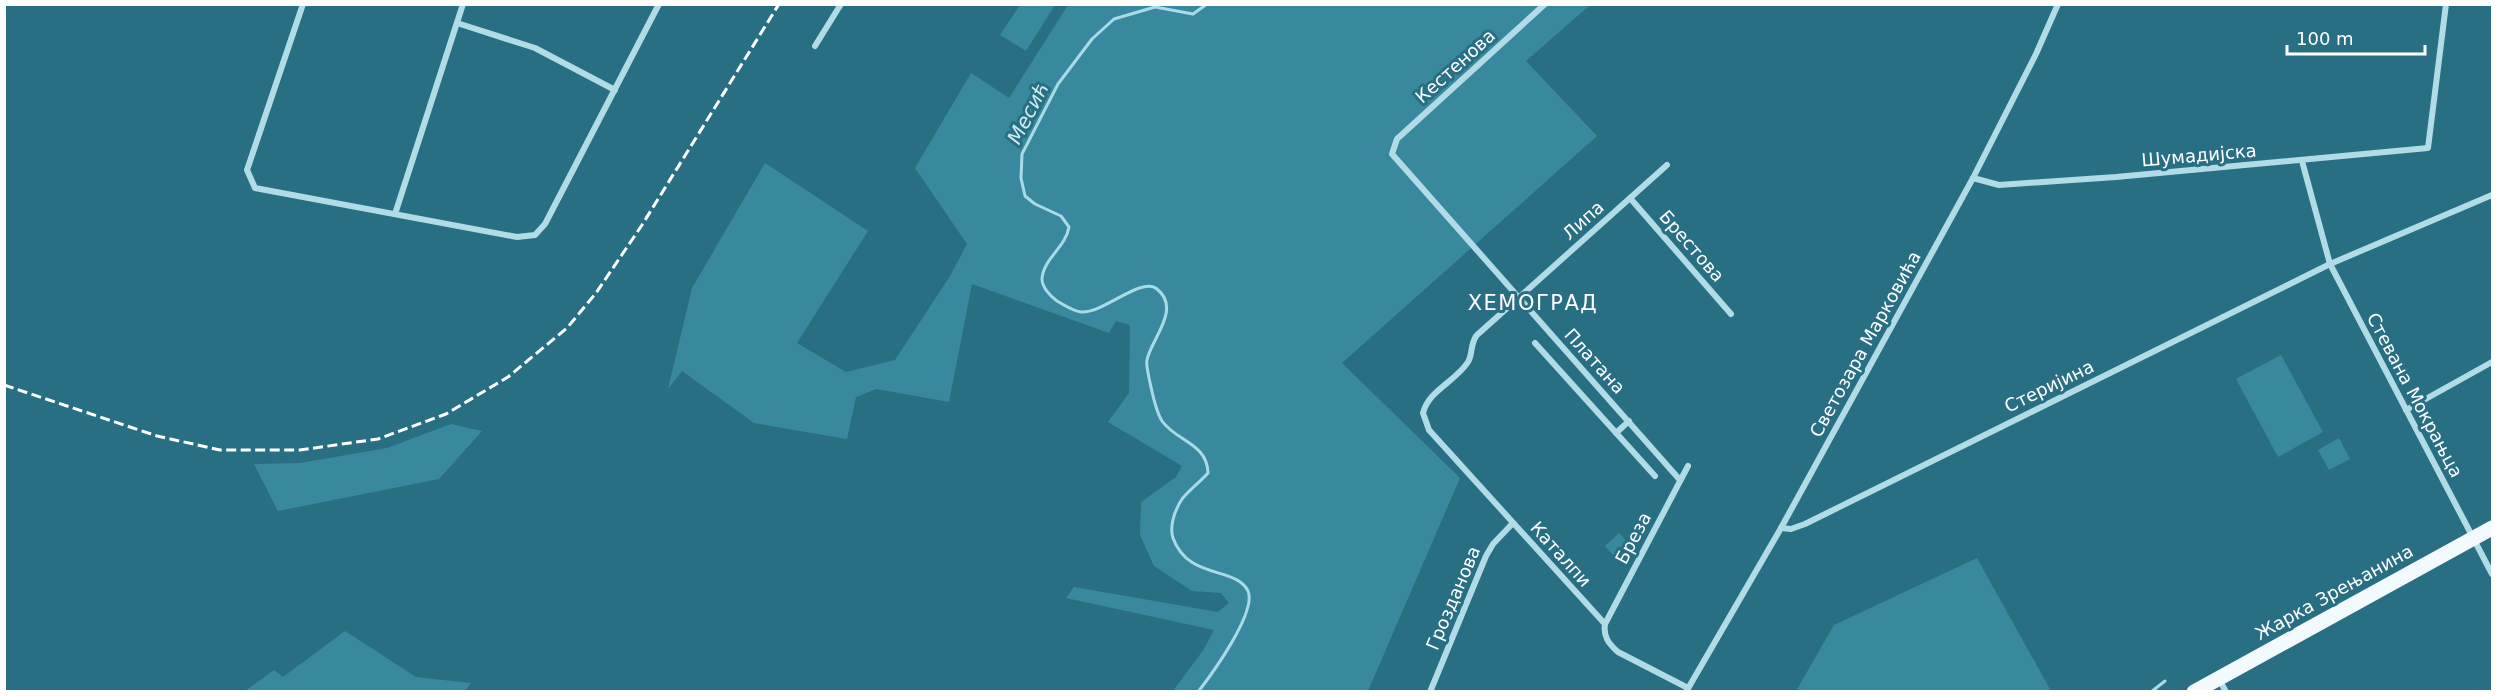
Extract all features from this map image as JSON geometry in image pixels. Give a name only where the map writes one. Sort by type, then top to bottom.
[{"type":"main road","name":"Жарка Зрењанина","points":[[2194,692],[2493,528]]},
{"type":"street","points":[[303,4],[247,170],[255,188],[517,237],[534,235],[545,225],[659,4]]},
{"type":"street","points":[[394,213],[463,4]]},
{"type":"street","points":[[815,46],[841,4]]},
{"type":"street","name":"Кестенова","points":[[1392,154],[1397,139],[1545,4]]},
{"type":"street","name":"Светозара Марковића","points":[[1687,690],[1781,528],[1973,178],[2036,54],[2058,4]]},
{"type":"street","name":"Шумадијска","points":[[1973,178],[1999,185],[2116,177],[2428,148],[2446,4]]},
{"type":"street","points":[[457,23],[535,48],[615,90]]},
{"type":"street","name":"Платана","points":[[1392,154],[1680,480]]},
{"type":"street","points":[[2302,160],[2330,264]]},
{"type":"street","name":"Липа","points":[[1424,419],[1424,409],[1428,400],[1469,361],[1474,338],[1667,165]]},
{"type":"street","name":"Стеријина","points":[[1781,528],[1791,529],[1805,524],[2330,264],[2493,195]]},
{"type":"street","name":"Брестова","points":[[1630,198],[1731,314]]},
{"type":"street","name":"Стевана Мокрањца","points":[[2330,264],[2493,574]]},
{"type":"street","points":[[1535,343],[1655,476]]},
{"type":"street","points":[[2406,410],[2493,362]]},
{"type":"street","name":"Каталпи","points":[[1424,419],[1429,430],[1605,624],[1607,642],[1618,652],[1687,690]]},
{"type":"street","points":[[1616,433],[1629,422]]},
{"type":"street","name":"Бреза","points":[[1605,624],[1688,466]]},
{"type":"street","name":"Грозданова","points":[[1430,692],[1486,556],[1493,544],[1513,523]]},
{"type":"street","points":[[2218,677],[2226,692]]},
{"type":"shaded area","points":[[1020,5],[1055,5],[1026,51],[1000,35]]},
{"type":"shaded area","points":[[1068,5],[1590,5],[1526,61],[1597,136],[1342,363],[1460,478],[1368,691],[1173,691],[1204,649],[1214,630],[1066,598],[1074,587],[1218,612],[1229,603],[1221,593],[1192,591],[1154,566],[1140,535],[1141,502],[1176,477],[1182,466],[1108,422],[1129,393],[1130,325],[1116,321],[1109,333],[972,284],[949,402],[876,389],[856,397],[847,439],[754,423],[682,371],[668,389],[692,288],[765,163],[868,231],[797,343],[846,372],[895,360],[950,276],[967,244],[915,168],[971,73],[1009,98]]},
{"type":"shaded area","points":[[2281,355],[2323,432],[2278,457],[2236,379]]},
{"type":"shaded area","points":[[451,424],[482,431],[439,479],[278,511],[254,464],[300,463],[387,448]]},
{"type":"shaded area","points":[[2339,438],[2350,459],[2329,470],[2318,450]]},
{"type":"shaded area","points":[[1619,533],[1628,543],[1614,556],[1605,546]]},
{"type":"shaded area","points":[[1977,558],[2051,691],[1796,691],[1834,625]]},
{"type":"shaded area","points":[[345,631],[416,677],[471,683],[464,692],[245,691],[274,670],[283,677]]},
{"type":"waterway","name":"Месић","points":[[1198,692],[1232,643],[1249,601],[1248,591],[1242,583],[1200,567],[1189,560],[1180,551],[1173,538],[1172,523],[1179,503],[1208,473],[1206,463],[1197,449],[1162,421],[1154,400],[1147,362],[1166,315],[1167,306],[1164,297],[1157,289],[1150,286],[1141,287],[1100,307],[1081,312],[1054,299],[1043,285],[1043,272],[1064,241],[1069,227],[1061,216],[1035,204],[1025,196],[1021,178],[1022,154],[1058,84],[1092,39],[1114,19],[1155,7],[1193,14],[1207,4]]},
{"type":"waterway","points":[[2151,692],[2165,681]]},
{"type":"railway","points":[[4,385],[157,436],[220,450],[300,450],[378,439],[446,414],[508,377],[567,328],[596,293],[642,225],[779,4]]},
{"type":"district","name":"ХЕМОГРАД","points":[[1533,303]]}]
